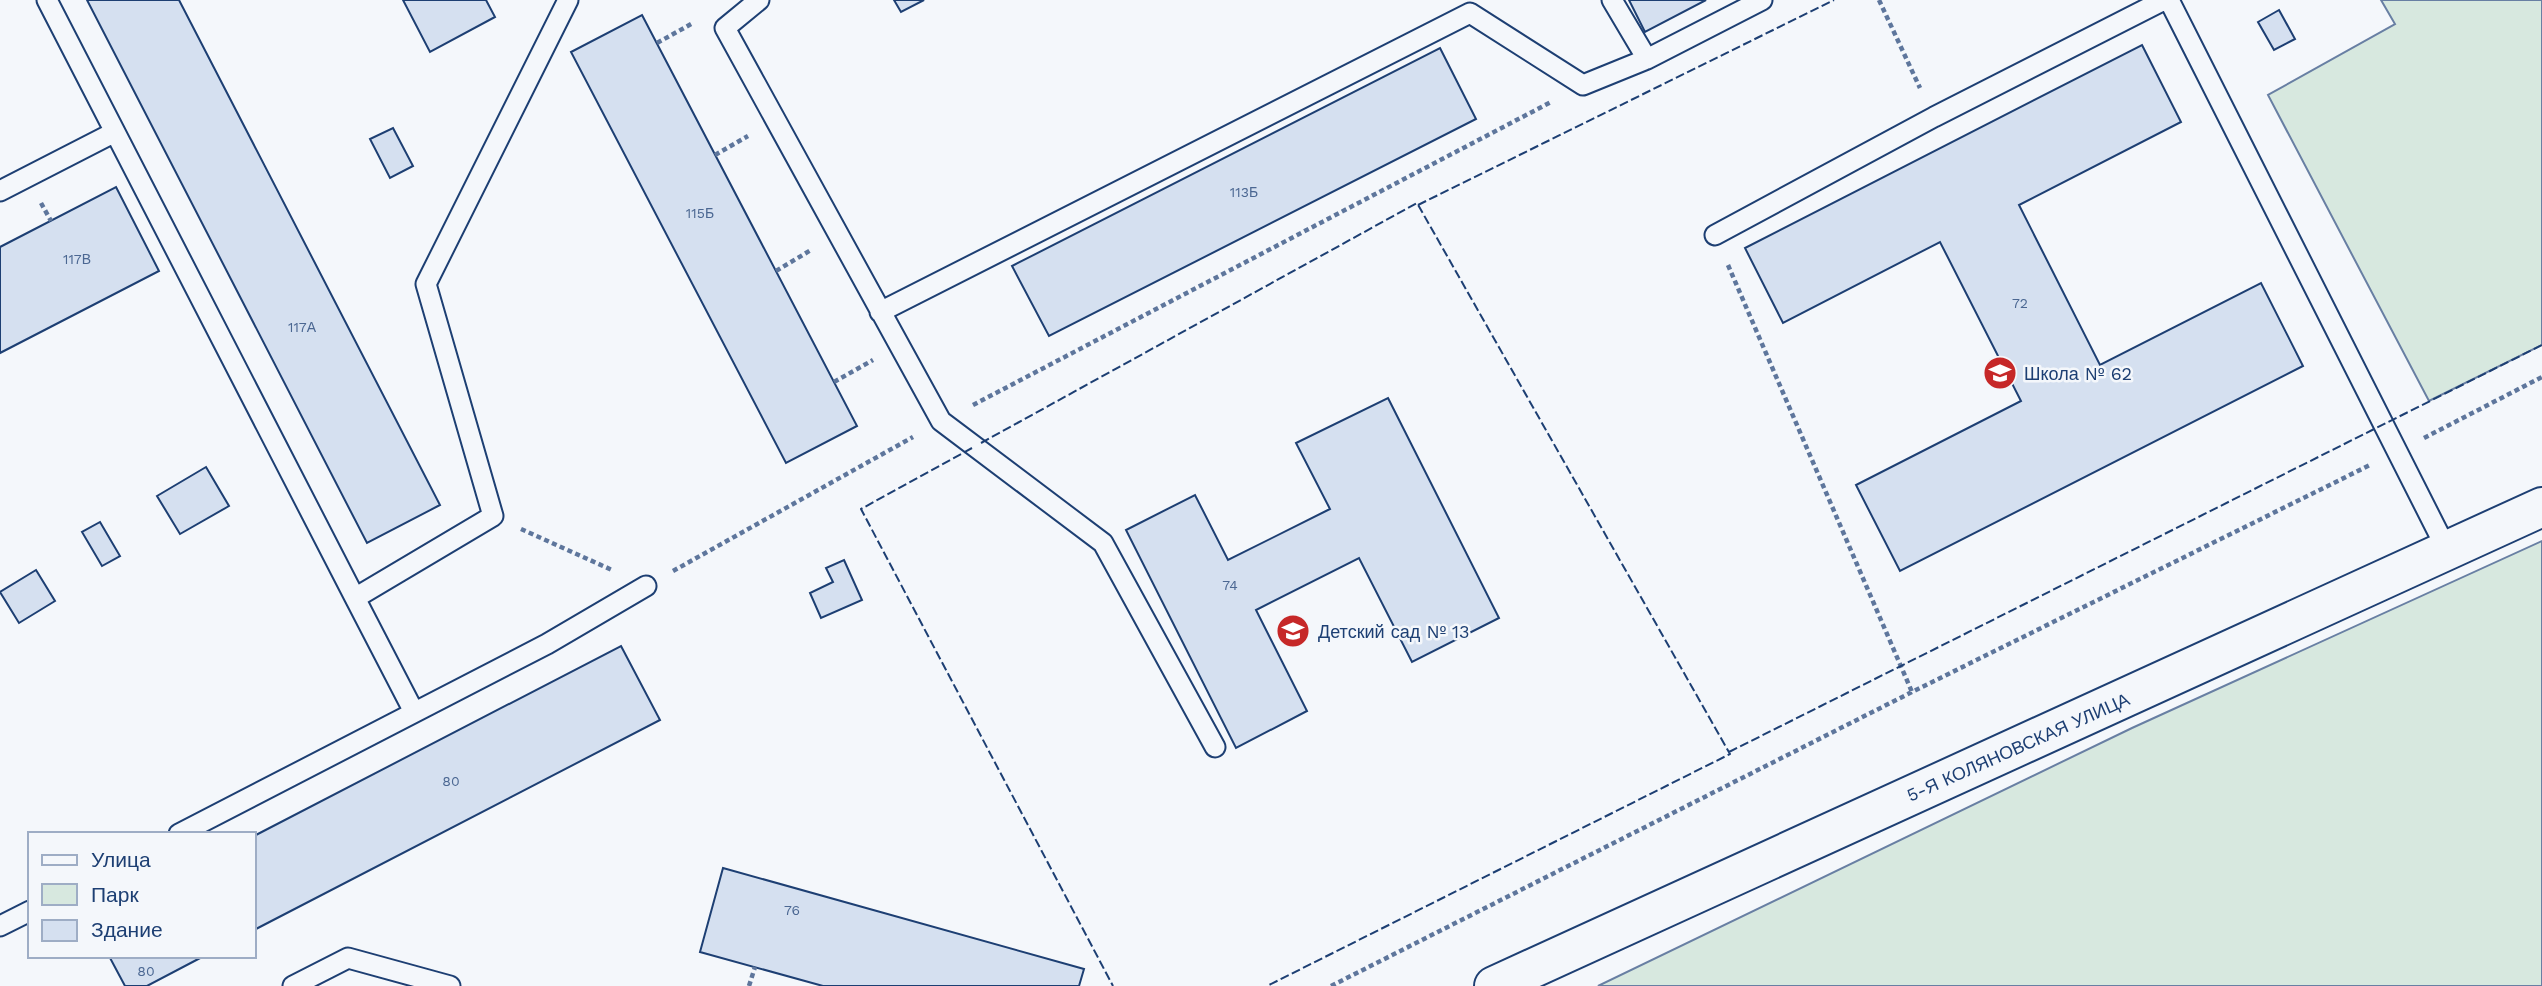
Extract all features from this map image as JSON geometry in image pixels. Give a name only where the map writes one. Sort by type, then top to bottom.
[{"type":"street","name":"5-Я КОЛЯНОВСКАЯ УЛИЦА","points":[[1494,986],[2542,507]]},
{"type":"lane","points":[[47,0],[414,712]]},
{"type":"lane","points":[[355,597],[493,516],[426,284],[568,0]]},
{"type":"lane","points":[[759,0],[725,28],[941,421],[1102,543],[1215,747]]},
{"type":"lane","points":[[1612,0],[1647,59]]},
{"type":"lane","points":[[880,312],[1470,13],[1583,85],[1647,59],[1762,0]]},
{"type":"lane","points":[[1715,236],[1934,117],[2166,0],[2448,552]]},
{"type":"lane","points":[[0,191],[115,132]]},
{"type":"lane","points":[[183,832],[547,644],[646,586]]},
{"type":"lane","points":[[0,926],[28,912]]},
{"type":"lane","points":[[293,986],[348,958],[450,986]]},
{"type":"path","points":[[1879,0],[1934,117]]},
{"type":"path","points":[[657,43],[704,17]]},
{"type":"path","points":[[493,516],[646,586],[941,421],[1583,85]]},
{"type":"path","points":[[776,271],[838,234]]},
{"type":"path","points":[[1715,236],[1912,692]]},
{"type":"path","points":[[834,382],[899,345]]},
{"type":"path","points":[[1331,986],[2542,377]]},
{"type":"path","points":[[750,986],[755,967]]},
{"type":"green space","points":[[2381,0],[2542,0],[2542,345],[2429,401],[2268,95],[2395,24]]},
{"type":"green space","points":[[2542,541],[2542,986],[1598,986],[2132,728]]},
{"type":"building","points":[[87,0],[179,0],[440,505],[367,543]]},
{"type":"building","points":[[403,0],[486,0],[495,17],[430,52]]},
{"type":"building","points":[[894,0],[924,0],[901,12]]},
{"type":"building","points":[[1629,0],[1706,0],[1645,32]]},
{"type":"building","points":[[2279,10],[2295,39],[2274,50],[2258,22]]},
{"type":"building","points":[[642,15],[857,426],[786,463],[571,52]]},
{"type":"building","points":[[2142,45],[2181,122],[2019,205],[2100,365],[2261,283],[2303,366],[1900,571],[1856,485],[2021,401],[1940,242],[1783,323],[1745,248]]},
{"type":"building","points":[[1440,48],[1476,119],[1049,336],[1012,266]]},
{"type":"building","points":[[393,128],[413,166],[390,178],[370,139]]},
{"type":"building","points":[[116,187],[159,271],[0,353],[0,247]]},
{"type":"building","points":[[1388,398],[1499,618],[1412,662],[1359,558],[1256,610],[1307,711],[1236,748],[1126,530],[1195,495],[1228,560],[1330,509],[1296,443]]},
{"type":"building","points":[[206,467],[229,506],[180,534],[157,496]]},
{"type":"building","points":[[100,522],[120,556],[102,566],[82,532]]},
{"type":"building","points":[[844,560],[862,600],[821,618],[810,593],[833,582],[826,568]]},
{"type":"building","points":[[36,570],[55,601],[19,623],[0,592]]},
{"type":"building","points":[[621,646],[660,720],[256,929],[256,835]]},
{"type":"building","points":[[723,868],[1084,969],[1079,986],[823,986],[700,952]]},
{"type":"building","points":[[110,958],[200,958],[147,986],[125,986]]},
{"type":"fence","points":[[1418,205],[1834,0]]},
{"type":"fence","points":[[981,443],[1417,203],[1730,754],[1267,986]]},
{"type":"fence","points":[[1729,752],[2542,345]]},
{"type":"fence","points":[[972,448],[861,509],[1113,986]]},
{"type":"place","name":"Школа № 62","points":[[2000,373]]},
{"type":"place","name":"Детский сад № 13","points":[[1293,631]]}]
